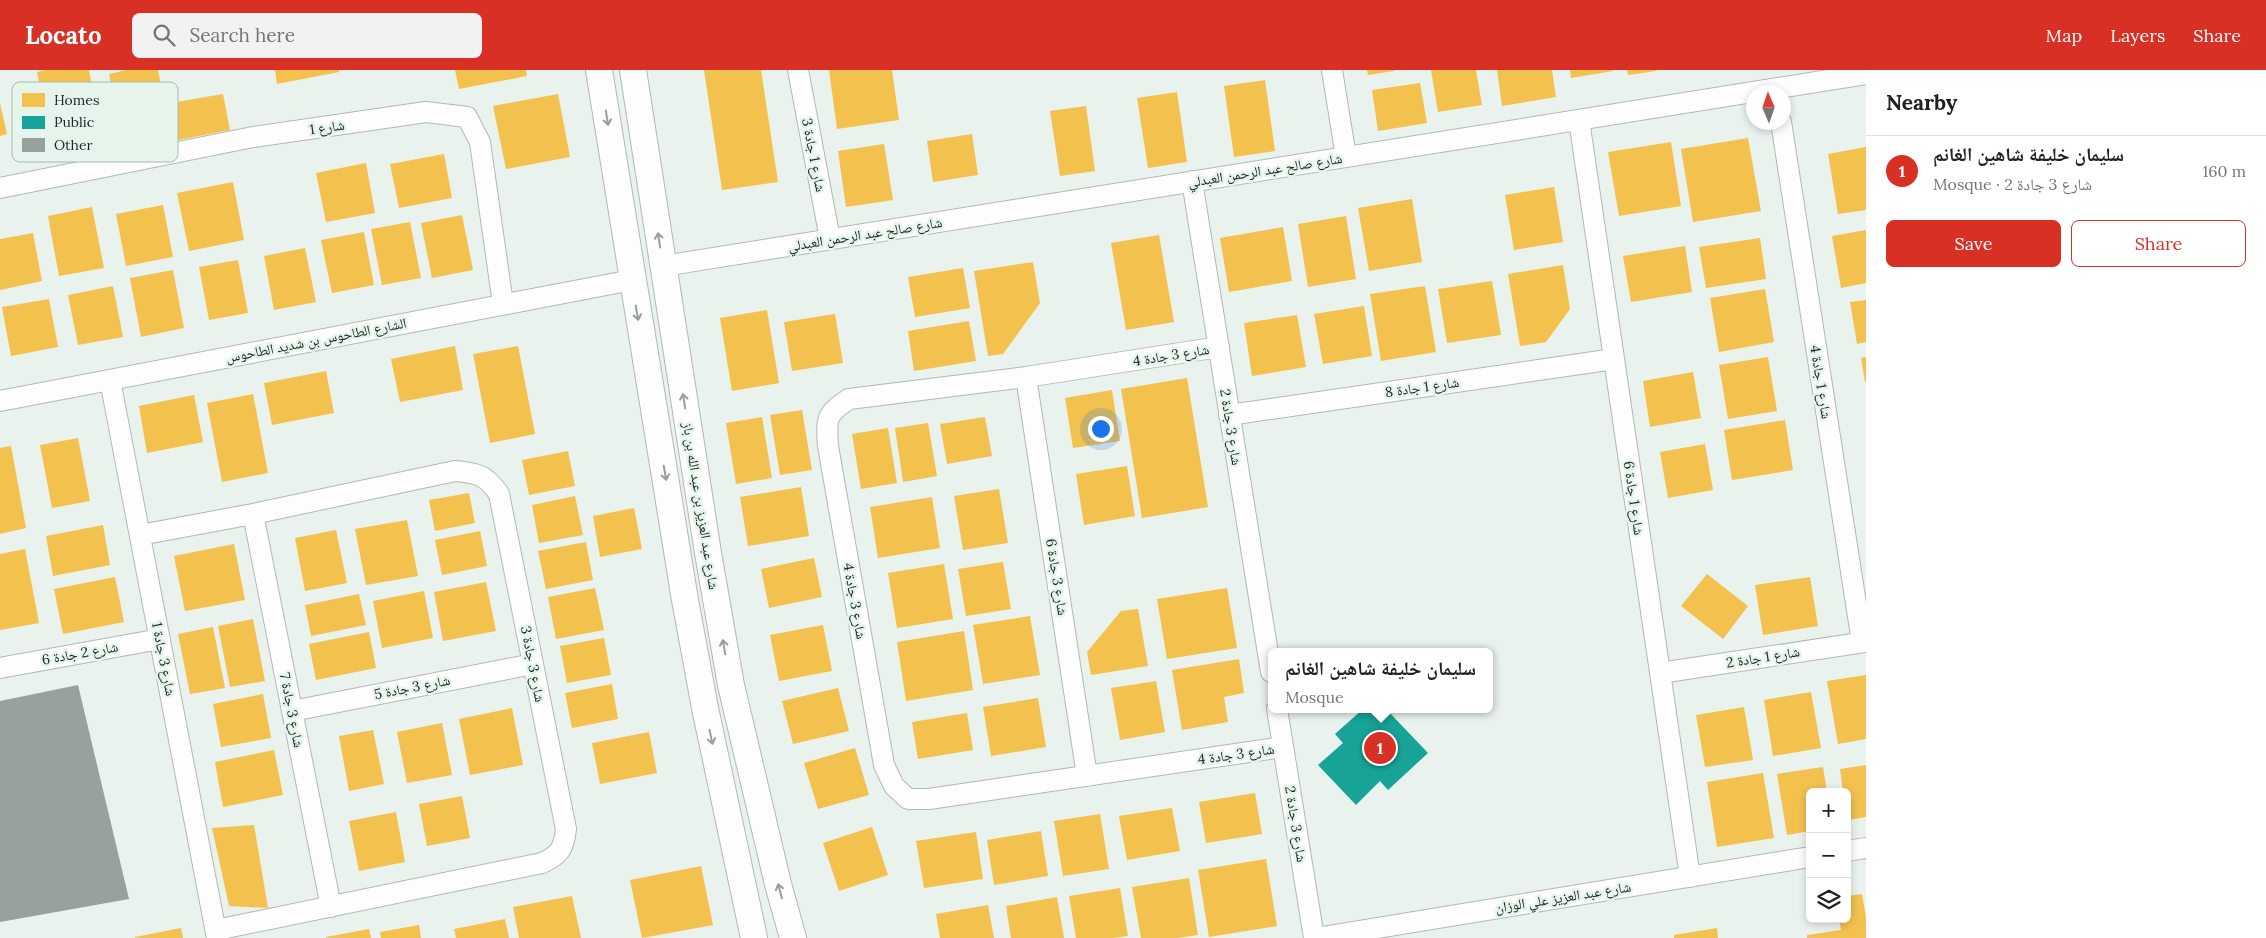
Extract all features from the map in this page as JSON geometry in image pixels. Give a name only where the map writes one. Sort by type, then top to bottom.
[{"type":"street","points":[[599,70],[685,600],[705,708],[754,938]]},
{"type":"street","name":"شارع عبد العزيز بن عبد الله بن باز","points":[[633,70],[708,553],[731,685],[760,810],[793,938]]},
{"type":"street","name":"شارع 1 جادة 3","points":[[798,70],[830,239]]},
{"type":"street","points":[[1332,70],[1346,157]]},
{"type":"street","name":"شارع صالح عبد الرحمن العبدلي","points":[[1791,87],[1866,74]]},
{"type":"street","name":"شارع صالح عبد الرحمن العبدلي","points":[[663,266],[1746,95]]},
{"type":"street","name":"شارع 1","points":[[178,152],[252,137],[426,112],[467,117],[480,142],[503,304]]},
{"type":"street","name":"شارع 1 جادة 6","points":[[1579,120],[1690,877]]},
{"type":"street","name":"شارع 1 جادة 4","points":[[1782,130],[1864,642]]},
{"type":"street","name":"شارع 1","points":[[0,188],[128,162]]},
{"type":"street","name":"شارع 3 جادة 2","points":[[1192,181],[1268,654]]},
{"type":"street","name":"الشارع الطاحوس بن شديد الطاحوس","points":[[0,401],[632,280]]},
{"type":"street","name":"شارع 3 جادة 4","points":[[1219,348],[1026,377],[849,399],[832,410],[826,426],[828,446],[884,764],[894,786],[908,799],[929,799],[1283,747]]},
{"type":"street","name":"شارع 1 جادة 8","points":[[1229,415],[1614,359]]},
{"type":"street","name":"شارع 3 جادة 6","points":[[1026,377],[1087,776]]},
{"type":"street","name":"شارع 3 جادة 1","points":[[110,380],[217,934]]},
{"type":"street","name":"شارع 3 جادة 3","points":[[140,535],[253,514],[455,471],[473,472],[490,481],[499,494],[566,829],[565,844],[562,851],[542,863],[331,907],[217,934]]},
{"type":"street","name":"شارع 3 جادة 7","points":[[253,514],[331,907]]},
{"type":"street","points":[[685,600],[696,613],[708,679],[712,686],[720,688],[731,685]]},
{"type":"street","name":"شارع 2 جادة 6","points":[[0,668],[160,639]]},
{"type":"street","name":"شارع 1 جادة 2","points":[[1660,673],[1864,642]]},
{"type":"street","name":"شارع 3 جادة 5","points":[[292,711],[533,664]]},
{"type":"street","points":[[705,708],[720,708],[725,717],[747,793],[760,810]]},
{"type":"street","name":"شارع 3 جادة 2","points":[[1278,713],[1315,938]]},
{"type":"street","points":[[1851,850],[1866,848]]},
{"type":"street","name":"شارع عبد العزيز علي الوزان","points":[[1315,938],[1806,858]]},
{"type":"building: Homes","points":[[46,70],[89,70],[91,82],[39,82],[37,72]]},
{"type":"building: Homes","points":[[127,70],[158,70],[160,82],[111,82],[109,74]]},
{"type":"building: Homes","points":[[275,70],[339,70],[339,72],[277,84]]},
{"type":"building: Homes","points":[[455,70],[526,70],[527,76],[459,89]]},
{"type":"building: Homes","points":[[704,70],[761,70],[778,182],[722,190]]},
{"type":"building: Homes","points":[[829,70],[892,70],[899,120],[837,129]]},
{"type":"building: Homes","points":[[1367,70],[1394,70],[1394,71],[1368,75]]},
{"type":"building: Homes","points":[[1431,70],[1476,70],[1482,105],[1438,112]]},
{"type":"building: Homes","points":[[1497,70],[1552,70],[1556,97],[1502,106]]},
{"type":"building: Homes","points":[[1570,70],[1613,70],[1613,71],[1571,78]]},
{"type":"building: Homes","points":[[1627,70],[1656,70],[1656,71],[1628,75]]},
{"type":"building: Homes","points":[[1265,80],[1275,151],[1234,157],[1224,86]]},
{"type":"building: Homes","points":[[1420,83],[1427,123],[1378,131],[1372,90]]},
{"type":"building: Homes","points":[[1177,92],[1187,162],[1148,168],[1137,98]]},
{"type":"building: Homes","points":[[223,94],[230,130],[178,140],[178,102]]},
{"type":"building: Homes","points":[[558,94],[570,157],[506,169],[493,106]]},
{"type":"building: Homes","points":[[0,103],[7,134],[0,136]]},
{"type":"building: Homes","points":[[1086,106],[1095,171],[1060,176],[1050,111]]},
{"type":"building: Homes","points":[[972,134],[978,175],[933,182],[927,141]]},
{"type":"building: Homes","points":[[1748,138],[1761,211],[1693,222],[1681,149]]},
{"type":"building: Homes","points":[[1671,142],[1681,206],[1619,216],[1608,152]]},
{"type":"building: Homes","points":[[884,144],[893,200],[846,207],[838,151]]},
{"type":"building: Homes","points":[[1866,147],[1866,210],[1838,214],[1828,154]]},
{"type":"building: Homes","points":[[444,154],[452,198],[399,208],[390,164]]},
{"type":"building: Homes","points":[[366,163],[375,213],[326,222],[316,173]]},
{"type":"building: Homes","points":[[233,182],[244,240],[189,251],[177,193]]},
{"type":"building: Homes","points":[[1554,187],[1563,242],[1514,250],[1505,195]]},
{"type":"building: Homes","points":[[1412,199],[1422,262],[1369,271],[1358,208]]},
{"type":"building: Homes","points":[[163,205],[173,257],[126,266],[116,214]]},
{"type":"building: Homes","points":[[92,207],[104,268],[59,276],[48,216]]},
{"type":"building: Homes","points":[[462,215],[473,270],[432,278],[421,223]]},
{"type":"building: Homes","points":[[1346,216],[1356,279],[1308,287],[1298,224]]},
{"type":"building: Homes","points":[[410,222],[421,278],[382,285],[371,229]]},
{"type":"building: Homes","points":[[1283,227],[1292,281],[1229,292],[1220,238]]},
{"type":"building: Homes","points":[[1866,230],[1866,283],[1841,288],[1832,236]]},
{"type":"building: Homes","points":[[364,232],[374,285],[332,293],[321,240]]},
{"type":"building: Homes","points":[[33,233],[42,281],[0,290],[0,239]]},
{"type":"building: Homes","points":[[1159,235],[1174,322],[1126,330],[1111,243]]},
{"type":"building: Homes","points":[[1760,238],[1766,279],[1706,288],[1699,247]]},
{"type":"building: Homes","points":[[1685,246],[1692,292],[1631,302],[1623,256]]},
{"type":"building: Homes","points":[[305,248],[316,302],[274,310],[264,256]]},
{"type":"building: Homes","points":[[238,260],[248,313],[209,320],[199,267]]},
{"type":"building: Homes","points":[[1033,262],[1040,303],[1003,354],[988,356],[974,271]]},
{"type":"building: Homes","points":[[1563,265],[1570,309],[1546,342],[1520,346],[1508,274]]},
{"type":"building: Homes","points":[[963,268],[970,308],[915,317],[908,277]]},
{"type":"building: Homes","points":[[173,270],[184,328],[141,337],[130,278]]},
{"type":"building: Homes","points":[[1492,281],[1501,335],[1447,343],[1438,289]]},
{"type":"building: Homes","points":[[113,286],[123,337],[78,345],[68,295]]},
{"type":"building: Homes","points":[[1425,286],[1436,352],[1381,361],[1370,294]]},
{"type":"building: Homes","points":[[1765,289],[1774,342],[1719,352],[1710,298]]},
{"type":"building: Homes","points":[[49,299],[58,347],[11,356],[2,307]]},
{"type":"building: Homes","points":[[1866,300],[1866,342],[1857,344],[1850,302]]},
{"type":"building: Homes","points":[[1364,306],[1372,356],[1323,364],[1314,314]]},
{"type":"building: Homes","points":[[767,310],[779,383],[732,391],[720,318]]},
{"type":"building: Homes","points":[[835,314],[843,363],[792,371],[784,322]]},
{"type":"building: Homes","points":[[1297,315],[1306,367],[1252,376],[1244,323]]},
{"type":"building: Homes","points":[[969,321],[976,361],[914,371],[908,331]]},
{"type":"building: Homes","points":[[455,346],[463,390],[400,402],[391,359]]},
{"type":"building: Homes","points":[[518,346],[535,434],[490,443],[473,354]]},
{"type":"building: Homes","points":[[1768,357],[1777,411],[1728,419],[1719,365]]},
{"type":"building: Homes","points":[[1866,357],[1866,382],[1865,382],[1861,358]]},
{"type":"building: Homes","points":[[326,371],[334,413],[272,425],[264,383]]},
{"type":"building: Homes","points":[[1693,372],[1701,418],[1650,427],[1643,381]]},
{"type":"building: Homes","points":[[1187,378],[1208,507],[1142,518],[1121,389]]},
{"type":"building: Homes","points":[[1112,390],[1120,441],[1073,448],[1065,398]]},
{"type":"building: Homes","points":[[253,394],[268,473],[222,482],[207,403]]},
{"type":"building: Homes","points":[[194,395],[203,442],[147,453],[139,406]]},
{"type":"building: Homes","points":[[802,410],[812,470],[780,475],[770,415]]},
{"type":"building: Homes","points":[[762,417],[772,478],[736,484],[726,423]]},
{"type":"building: Homes","points":[[985,417],[992,456],[947,464],[940,424]]},
{"type":"building: Homes","points":[[1785,420],[1793,470],[1732,480],[1724,430]]},
{"type":"building: Homes","points":[[928,423],[937,476],[903,482],[895,428]]},
{"type":"building: Homes","points":[[888,428],[897,483],[861,489],[852,434]]},
{"type":"building: Homes","points":[[78,438],[90,501],[52,508],[40,445]]},
{"type":"building: Homes","points":[[1705,444],[1713,490],[1668,498],[1660,452]]},
{"type":"building: Homes","points":[[11,446],[26,528],[0,534],[0,448]]},
{"type":"building: Homes","points":[[568,451],[575,486],[529,495],[522,460]]},
{"type":"building: Homes","points":[[1127,466],[1135,516],[1084,525],[1076,474]]},
{"type":"building: Homes","points":[[801,487],[809,536],[748,546],[740,497]]},
{"type":"building: Homes","points":[[999,489],[1008,543],[963,550],[954,496]]},
{"type":"building: Homes","points":[[469,493],[475,523],[435,531],[429,500]]},
{"type":"building: Homes","points":[[575,496],[583,535],[539,543],[532,505]]},
{"type":"building: Homes","points":[[932,497],[940,548],[878,558],[870,507]]},
{"type":"building: Homes","points":[[634,508],[642,549],[600,557],[593,516]]},
{"type":"building: Homes","points":[[407,520],[418,576],[366,585],[355,529]]},
{"type":"building: Homes","points":[[103,525],[110,565],[53,576],[46,536]]},
{"type":"building: Homes","points":[[336,530],[347,583],[305,591],[295,538]]},
{"type":"building: Homes","points":[[480,531],[487,566],[442,575],[435,540]]},
{"type":"building: Homes","points":[[586,542],[593,580],[546,589],[538,551]]},
{"type":"building: Homes","points":[[234,544],[245,600],[185,611],[174,556]]},
{"type":"building: Homes","points":[[25,549],[39,623],[0,630],[0,554]]},
{"type":"building: Homes","points":[[814,558],[822,597],[769,608],[761,569]]},
{"type":"building: Homes","points":[[1003,562],[1011,609],[966,616],[958,569]]},
{"type":"building: Homes","points":[[944,564],[953,619],[897,628],[888,573]]},
{"type":"building: Homes","points":[[1707,574],[1748,606],[1723,639],[1681,606]]},
{"type":"building: Homes","points":[[115,577],[124,622],[63,634],[54,589]]},
{"type":"building: Homes","points":[[1810,577],[1818,626],[1763,635],[1755,585]]},
{"type":"building: Homes","points":[[486,582],[496,631],[443,641],[434,592]]},
{"type":"building: Homes","points":[[595,588],[604,630],[556,639],[548,597]]},
{"type":"building: Homes","points":[[1227,588],[1237,648],[1167,659],[1157,599]]},
{"type":"building: Homes","points":[[424,591],[433,638],[382,648],[373,601]]},
{"type":"building: Homes","points":[[359,594],[366,625],[311,636],[305,605]]},
{"type":"building: Homes","points":[[1138,609],[1148,666],[1091,675],[1087,652],[1121,611]]},
{"type":"building: Homes","points":[[1030,616],[1040,675],[983,684],[973,625]]},
{"type":"building: Homes","points":[[253,619],[265,681],[230,687],[218,626]]},
{"type":"building: Homes","points":[[823,625],[832,671],[779,681],[770,635]]},
{"type":"building: Homes","points":[[213,627],[225,688],[190,694],[178,634]]},
{"type":"building: Homes","points":[[964,631],[973,690],[906,701],[897,642]]},
{"type":"building: Homes","points":[[369,632],[376,668],[316,680],[309,644]]},
{"type":"building: Homes","points":[[604,638],[611,675],[567,683],[560,646]]},
{"type":"building: Homes","points":[[1239,659],[1244,693],[1224,697],[1228,722],[1182,730],[1172,670]]},
{"type":"building: Homes","points":[[1866,675],[1866,739],[1838,744],[1827,681]]},
{"type":"building: Homes","points":[[1156,681],[1165,732],[1120,740],[1111,688]]},
{"type":"building: Homes","points":[[612,684],[618,719],[572,728],[565,693]]},
{"type":"building: Homes","points":[[838,688],[849,731],[793,744],[782,701]]},
{"type":"building: Homes","points":[[1811,692],[1821,748],[1773,756],[1764,700]]},
{"type":"building: Homes","points":[[263,694],[271,738],[221,747],[213,704]]},
{"type":"building: Homes","points":[[1038,698],[1046,747],[991,756],[983,707]]},
{"type":"building: Homes","points":[[1744,707],[1753,760],[1705,767],[1696,715]]},
{"type":"building: Homes","points":[[512,708],[523,765],[470,775],[459,719]]},
{"type":"building: Homes","points":[[967,713],[973,750],[918,759],[912,722]]},
{"type":"building: Homes","points":[[442,723],[452,775],[407,783],[397,732]]},
{"type":"building: Homes","points":[[373,730],[384,784],[349,791],[339,736]]},
{"type":"building: Homes","points":[[649,732],[657,773],[600,784],[592,743]]},
{"type":"building: Homes","points":[[855,748],[869,795],[818,809],[804,763]]},
{"type":"building: Homes","points":[[274,750],[283,795],[223,807],[215,762]]},
{"type":"building: Homes","points":[[1866,765],[1866,817],[1851,820],[1851,788],[1842,788],[1840,769]]},
{"type":"building: Homes","points":[[1823,767],[1826,788],[1806,788],[1806,832],[1787,835],[1777,774]]},
{"type":"building: Homes","points":[[1763,773],[1774,838],[1717,847],[1707,782]]},
{"type":"building: Homes","points":[[1255,793],[1262,834],[1206,843],[1199,802]]},
{"type":"building: Homes","points":[[462,796],[470,838],[427,846],[419,804]]},
{"type":"building: Homes","points":[[1172,808],[1180,851],[1127,860],[1119,816]]},
{"type":"building: Homes","points":[[396,812],[405,862],[359,871],[349,821]]},
{"type":"building: Homes","points":[[1100,814],[1109,869],[1063,876],[1054,821]]},
{"type":"building: Homes","points":[[254,825],[268,908],[229,906],[212,828]]},
{"type":"building: Homes","points":[[872,827],[888,875],[839,891],[823,843]]},
{"type":"building: Homes","points":[[1041,831],[1048,876],[994,885],[987,840]]},
{"type":"building: Homes","points":[[976,832],[983,879],[924,888],[916,841]]},
{"type":"building: Homes","points":[[1266,859],[1277,926],[1209,937],[1198,870]]},
{"type":"building: Homes","points":[[701,866],[713,925],[642,938],[630,880]]},
{"type":"building: Homes","points":[[1189,878],[1198,935],[1177,938],[1141,938],[1132,887]]},
{"type":"building: Homes","points":[[1120,888],[1128,936],[1076,938],[1069,896]]},
{"type":"building: Homes","points":[[1862,894],[1866,918],[1866,938],[1807,938],[1807,935],[1841,930],[1840,923],[1851,923],[1851,895]]},
{"type":"building: Homes","points":[[572,896],[581,938],[519,938],[513,907]]},
{"type":"building: Homes","points":[[1057,897],[1064,938],[1011,938],[1006,906]]},
{"type":"building: Homes","points":[[988,905],[994,938],[940,938],[936,914]]},
{"type":"building: Homes","points":[[505,919],[509,938],[456,938],[454,929]]},
{"type":"building: Homes","points":[[419,925],[421,938],[381,938],[380,932]]},
{"type":"building: Homes","points":[[181,928],[183,938],[135,938],[135,937]]},
{"type":"building: Homes","points":[[1717,928],[1718,938],[1674,938],[1674,935]]},
{"type":"building: Homes","points":[[369,929],[371,938],[326,938],[326,937]]},
{"type":"building: Public","points":[[1359,713],[1390,713],[1428,753],[1388,790],[1380,781],[1356,805],[1318,765],[1343,743],[1335,734]]},
{"type":"building: Other","points":[[78,685],[129,899],[0,922],[0,701]]},
{"type":"place","name":"سليمان خليفة شاهين الغانم","points":[[1380,748]]}]
